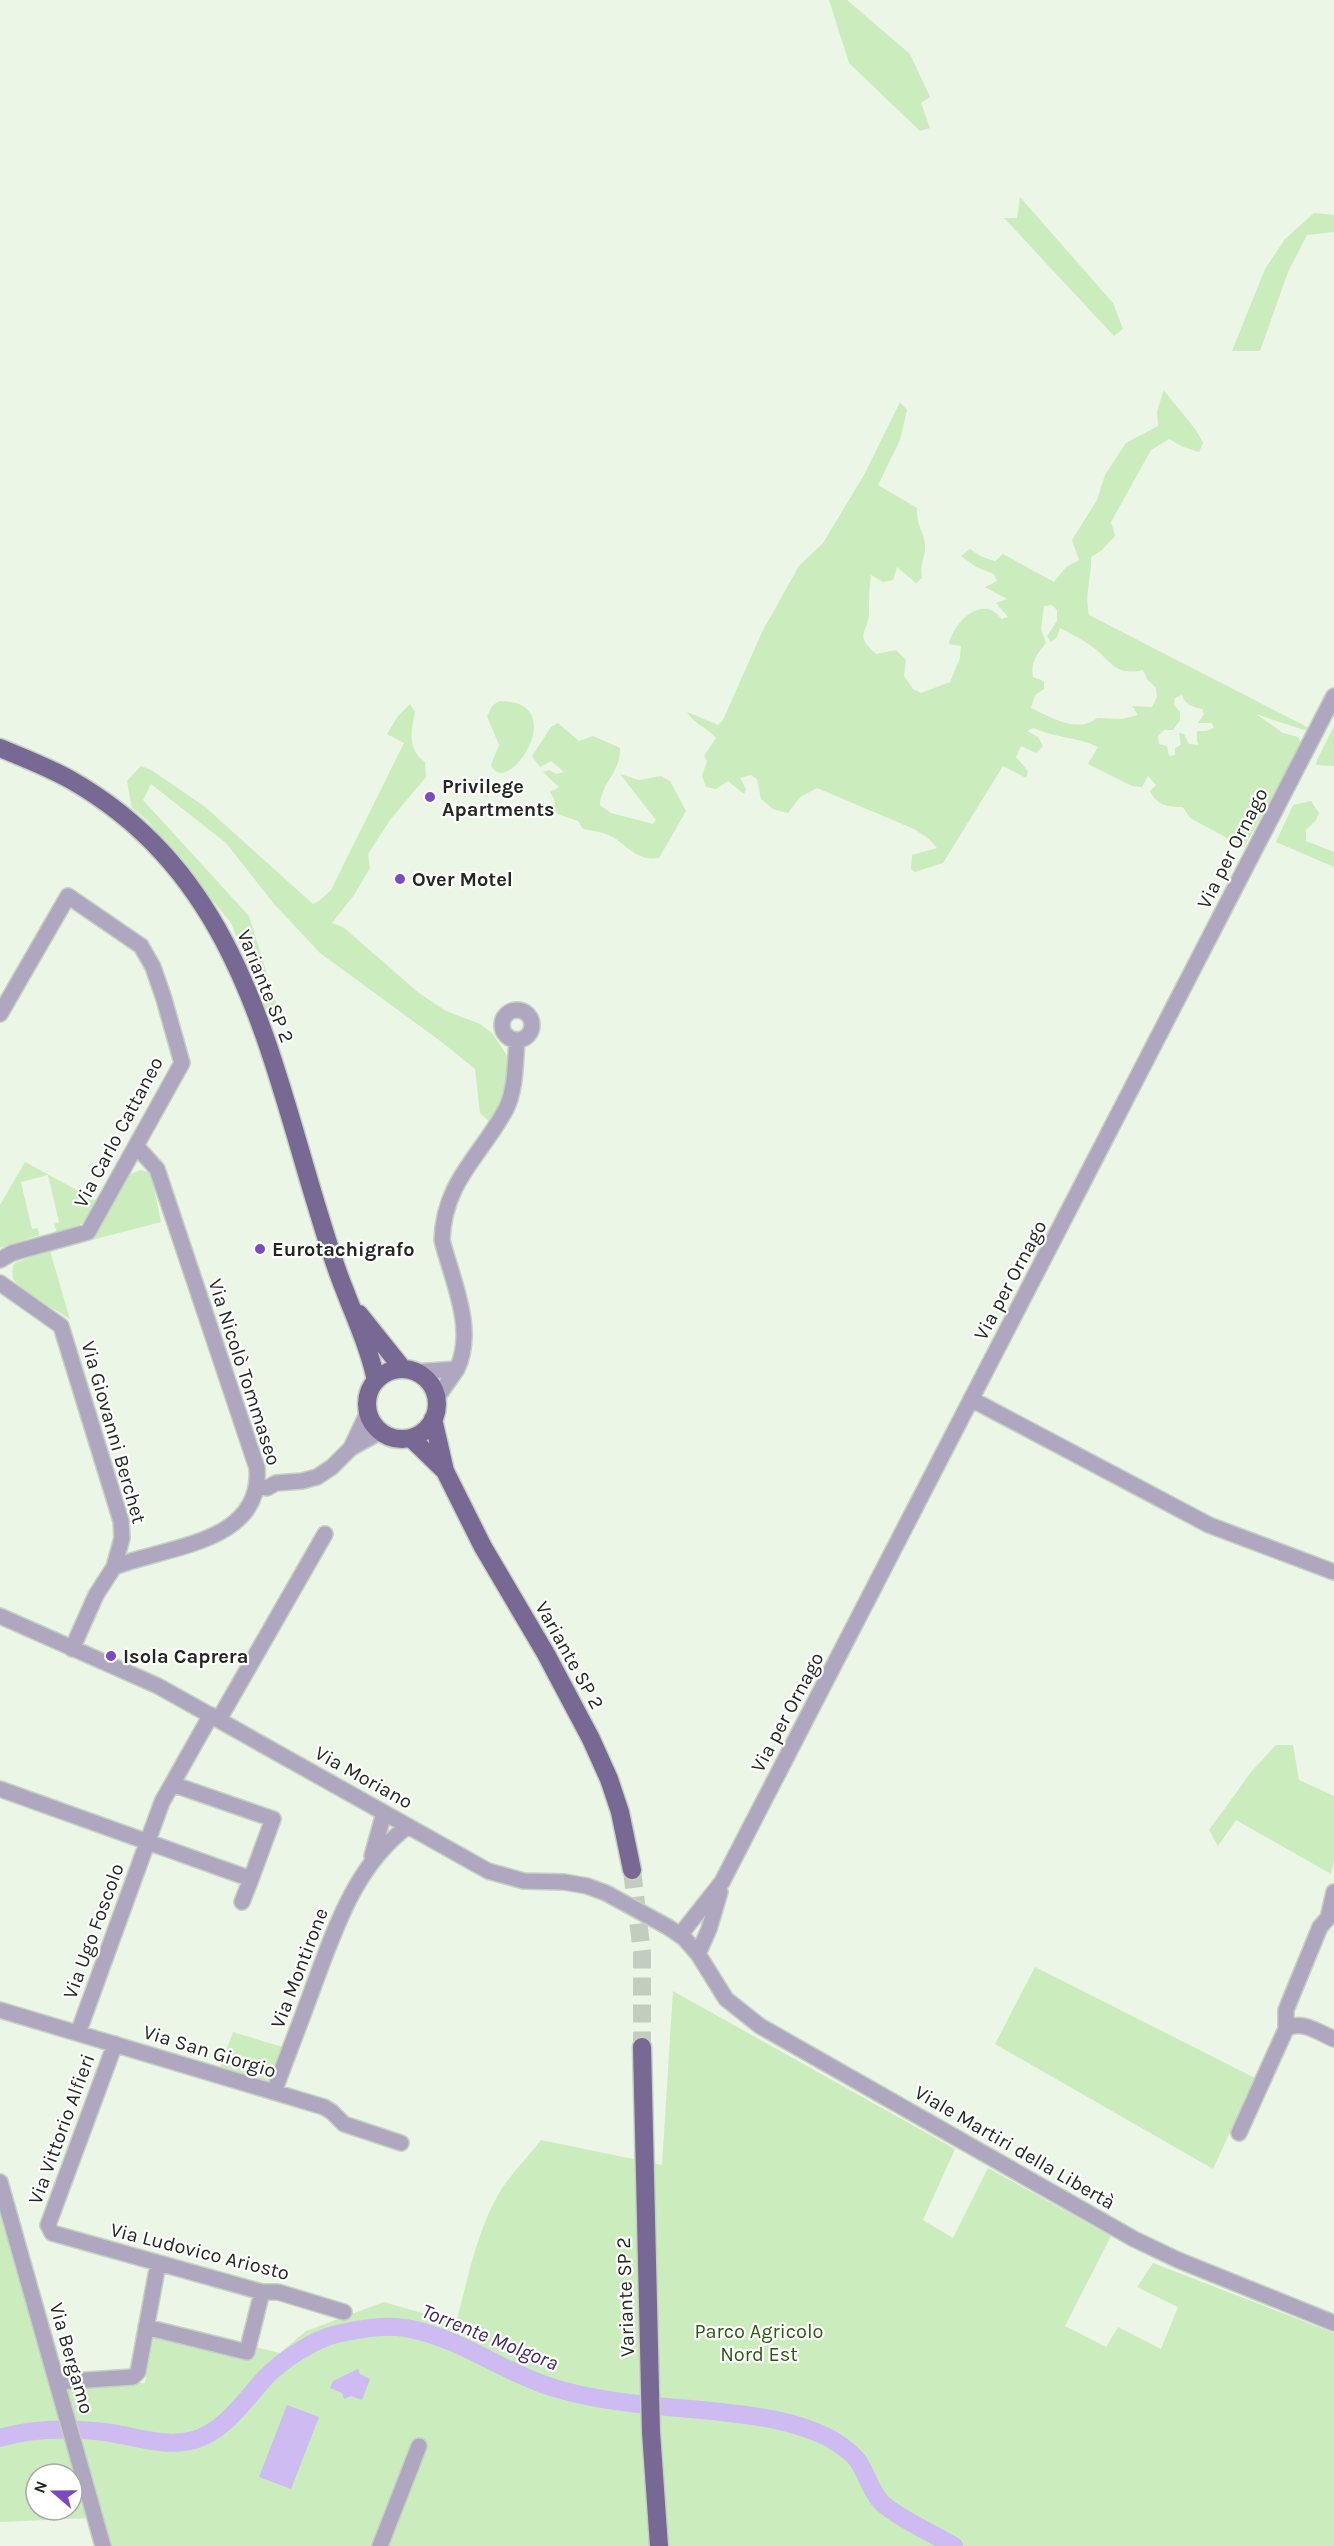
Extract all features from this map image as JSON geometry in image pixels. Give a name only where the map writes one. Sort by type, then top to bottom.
[{"type":"main road","name":"Variante SP 2","points":[[0,748],[70,779],[123,816],[158,848],[196,893],[218,928],[241,972],[275,1067],[332,1255],[376,1381]]},
{"type":"main road","name":"Variante SP 2","points":[[350,1302],[409,1371],[431,1385],[436,1399],[433,1419],[445,1471],[483,1547],[546,1654],[591,1739],[616,1798],[632,1870]]},
{"type":"main road","points":[[409,1371],[384,1374],[376,1381],[368,1395],[368,1412],[380,1432],[395,1438],[411,1438],[428,1427],[433,1419]]},
{"type":"main road","name":"Variante SP 2","points":[[411,1438],[445,1471]]},
{"type":"main road","name":"Variante SP 2","points":[[642,2047],[651,2432],[659,2546]]},
{"type":"street","name":"Via per Ornago","points":[[680,1935],[722,1882],[1042,1266],[1334,696]]},
{"type":"street","name":"Via Carlo Cattaneo","points":[[0,1014],[68,896],[141,946],[153,968],[182,1063],[88,1232],[23,1250],[0,1260]]},
{"type":"street","points":[[436,1399],[463,1357],[465,1334],[442,1240],[450,1195],[507,1107],[513,1088],[518,1041]]},
{"type":"street","name":"Via Nicolò Tommaseo","points":[[114,1567],[223,1532],[243,1514],[257,1484],[257,1468],[157,1169],[137,1147]]},
{"type":"street","name":"Via Giovanni Berchet","points":[[0,1283],[61,1326],[121,1521],[122,1538],[114,1567]]},
{"type":"street","points":[[409,1371],[457,1369]]},
{"type":"street","points":[[971,1399],[1209,1525],[1334,1572]]},
{"type":"street","points":[[351,1449],[368,1412]]},
{"type":"street","points":[[257,1484],[267,1488],[276,1484],[316,1477],[332,1467],[351,1449],[380,1432]]},
{"type":"street","name":"Via Ugo Foscolo","points":[[78,2033],[162,1802],[214,1717],[222,1714],[325,1534]]},
{"type":"street","points":[[74,1650],[114,1567]]},
{"type":"street","name":"Via Moriano","points":[[0,1616],[158,1686],[494,1873],[524,1881],[564,1882],[587,1886],[606,1893],[680,1935],[701,1958]]},
{"type":"street","points":[[172,1784],[273,1819],[242,1902]]},
{"type":"street","points":[[0,1789],[250,1879]]},
{"type":"street","points":[[370,1862],[384,1813]]},
{"type":"street","points":[[370,1862],[391,1838],[408,1826]]},
{"type":"street","name":"Via Montirone","points":[[274,2092],[339,1917],[370,1862]]},
{"type":"street","name":"Via per Ornago","points":[[701,1958],[722,1882]]},
{"type":"street","points":[[1239,2133],[1286,2029],[1286,2010],[1320,1927],[1331,1919],[1334,1892]]},
{"type":"street","name":"Viale Martiri della Libertà","points":[[701,1958],[726,1999],[760,2026],[1134,2239],[1178,2260],[1334,2323]]},
{"type":"street","name":"Via San Giorgio","points":[[0,2010],[324,2107],[344,2124],[401,2143]]},
{"type":"street","points":[[1286,2029],[1291,2026],[1305,2026],[1334,2039]]},
{"type":"street","name":"Via Vittorio Alfieri","points":[[48,2230],[115,2044]]},
{"type":"street","name":"Via Bergamo","points":[[0,2182],[103,2546]]},
{"type":"street","name":"Via Ludovico Ariosto","points":[[48,2230],[51,2234],[158,2264],[262,2292],[278,2292],[344,2312]]},
{"type":"street","points":[[57,2382],[133,2377],[138,2372],[158,2264]]},
{"type":"street","points":[[146,2327],[247,2352],[262,2292]]},
{"type":"street","points":[[380,2546],[419,2446]]},
{"type":"green space","points":[[829,0],[847,0],[910,54],[930,97],[921,103],[930,128],[920,131],[849,63]]},
{"type":"green space","points":[[1020,197],[1113,303],[1123,329],[1114,336],[1004,218],[1017,218]]},
{"type":"green space","points":[[1314,213],[1334,215],[1334,232],[1307,235],[1288,272],[1260,351],[1232,351],[1265,269],[1285,239]]},
{"type":"green space","points":[[1164,390],[1195,429],[1203,443],[1199,452],[1169,439],[1151,450],[1111,522],[1115,536],[1101,551],[1091,557],[1087,600],[1089,615],[1311,729],[1304,730],[1256,714],[1283,733],[1298,737],[1302,744],[1244,847],[1190,818],[1183,807],[1160,803],[1150,791],[1156,785],[1148,776],[1142,787],[1132,786],[1088,764],[1098,747],[1034,728],[1027,731],[1038,737],[1043,746],[1036,753],[1021,746],[1016,757],[1028,771],[1026,778],[1003,766],[943,863],[915,872],[911,869],[912,855],[937,848],[929,839],[914,829],[817,788],[800,797],[788,813],[773,809],[761,799],[757,779],[751,775],[740,778],[746,789],[744,794],[728,781],[716,789],[706,787],[702,776],[707,761],[704,756],[716,738],[693,720],[687,712],[718,725],[723,720],[763,630],[799,566],[823,543],[864,475],[900,402],[907,410],[900,440],[878,485],[917,508],[925,545],[921,568],[922,578],[916,583],[897,567],[893,580],[883,582],[871,575],[869,613],[863,638],[876,654],[896,650],[906,660],[904,676],[913,689],[921,693],[950,682],[960,658],[961,646],[949,644],[954,631],[964,618],[970,613],[984,609],[992,611],[1002,619],[1008,617],[996,603],[1007,599],[985,587],[997,581],[994,574],[976,567],[961,556],[970,549],[982,557],[995,561],[1003,554],[1054,582],[1066,567],[1079,560],[1072,540],[1097,500],[1105,475],[1126,443],[1158,426],[1157,411]],"holes":[[[1052,605],[1057,610],[1057,621],[1047,636],[1051,642],[1057,637],[1060,628],[1090,645],[1120,670],[1143,670],[1147,679],[1156,688],[1157,697],[1152,707],[1132,706],[1138,715],[1122,719],[1097,718],[1089,723],[1081,724],[1064,722],[1031,708],[1035,695],[1044,689],[1044,681],[1033,677],[1032,667],[1046,643],[1041,629],[1044,606]],[[1182,695],[1187,703],[1202,709],[1204,714],[1198,723],[1212,723],[1214,728],[1197,731],[1199,745],[1189,744],[1184,734],[1179,733],[1181,745],[1175,748],[1175,755],[1169,756],[1167,746],[1159,744],[1158,736],[1164,730],[1173,730],[1180,720],[1180,712],[1174,705],[1175,698]]]},
{"type":"green space","points":[[500,701],[521,705],[532,716],[534,731],[529,746],[520,761],[509,770],[499,773],[491,765],[499,745],[487,716],[493,705]]},
{"type":"green space","points":[[410,704],[415,712],[413,746],[415,752],[425,762],[426,777],[390,820],[368,854],[370,868],[354,895],[332,923],[343,927],[419,993],[446,1011],[480,1024],[492,1033],[506,1054],[510,1069],[496,1117],[489,1121],[480,1113],[475,1069],[320,953],[275,905],[226,843],[151,784],[143,800],[249,916],[278,1010],[270,1014],[265,1007],[231,923],[148,821],[132,808],[127,781],[141,766],[151,770],[204,806],[313,904],[331,890],[404,743],[387,734],[398,716]]},
{"type":"green space","points":[[558,723],[579,741],[593,736],[620,748],[617,764],[601,797],[600,805],[611,813],[653,824],[656,820],[620,774],[639,780],[661,776],[670,781],[686,811],[659,858],[640,856],[612,837],[583,829],[578,821],[552,812],[555,802],[550,792],[559,787],[543,772],[549,770],[556,774],[564,772],[551,761],[540,767],[532,756],[551,727]]},
{"type":"green space","points":[[1334,726],[1334,766],[1316,765],[1317,760]]},
{"type":"green space","points":[[1311,801],[1319,813],[1316,820],[1306,830],[1306,841],[1334,852],[1334,867],[1276,842],[1293,805]]},
{"type":"green space","points":[[25,1162],[97,1201],[84,1223],[57,1233],[54,1224],[59,1222],[48,1175],[21,1182],[32,1229],[38,1228],[39,1235],[0,1248],[0,1205]]},
{"type":"green space","points":[[140,1170],[151,1173],[161,1222],[88,1241],[87,1238],[100,1228],[129,1175]]},
{"type":"green space","points":[[50,1251],[70,1319],[23,1290],[13,1278],[13,1265],[17,1262]]},
{"type":"green space","points":[[1276,1745],[1293,1745],[1299,1780],[1334,1796],[1334,1860],[1331,1874],[1236,1820],[1218,1846],[1209,1830],[1252,1771]]},
{"type":"green space","points":[[1035,1967],[1255,2078],[1213,2169],[995,2044]]},
{"type":"green space","name":"Parco Agricolo Nord Est","points":[[673,1991],[955,2149],[923,2220],[953,2238],[988,2168],[1111,2236],[1065,2326],[1106,2347],[1118,2327],[1161,2349],[1178,2307],[1137,2287],[1153,2263],[1334,2333],[1334,2546],[98,2546],[90,2518],[84,2518],[84,2462],[24,2462],[24,2521],[0,2522],[0,2201],[53,2386],[145,2383],[154,2336],[251,2346],[280,2353],[306,2331],[384,2302],[456,2323],[484,2224],[508,2180],[541,2140],[662,2165]]},
{"type":"green space","points":[[233,2032],[282,2047],[270,2082],[220,2068]]},
{"type":"shaded area","points":[[358,2369],[360,2374],[370,2379],[362,2400],[351,2396],[344,2399],[342,2393],[330,2388],[333,2381]]},
{"type":"shaded area","points":[[287,2405],[319,2417],[291,2489],[259,2477]]},
{"type":"waterway","name":"Torrente Molgora","points":[[0,2438],[25,2432],[78,2430],[172,2443],[194,2440],[205,2436],[225,2422],[272,2371],[308,2346],[345,2332],[397,2327],[442,2338],[530,2379],[569,2392],[634,2404],[762,2418],[790,2423],[816,2432],[841,2445],[855,2457],[874,2492],[887,2507],[954,2546]]},
{"type":"tunnel","points":[[632,1870],[642,1953],[642,2047]]},
{"type":"place","name":"Privilege Apartments","points":[[430,797]]},
{"type":"place","name":"Over Motel","points":[[400,879]]},
{"type":"place","name":"Eurotachigrafo","points":[[260,1249]]},
{"type":"place","name":"Isola Caprera","points":[[111,1656]]}]
